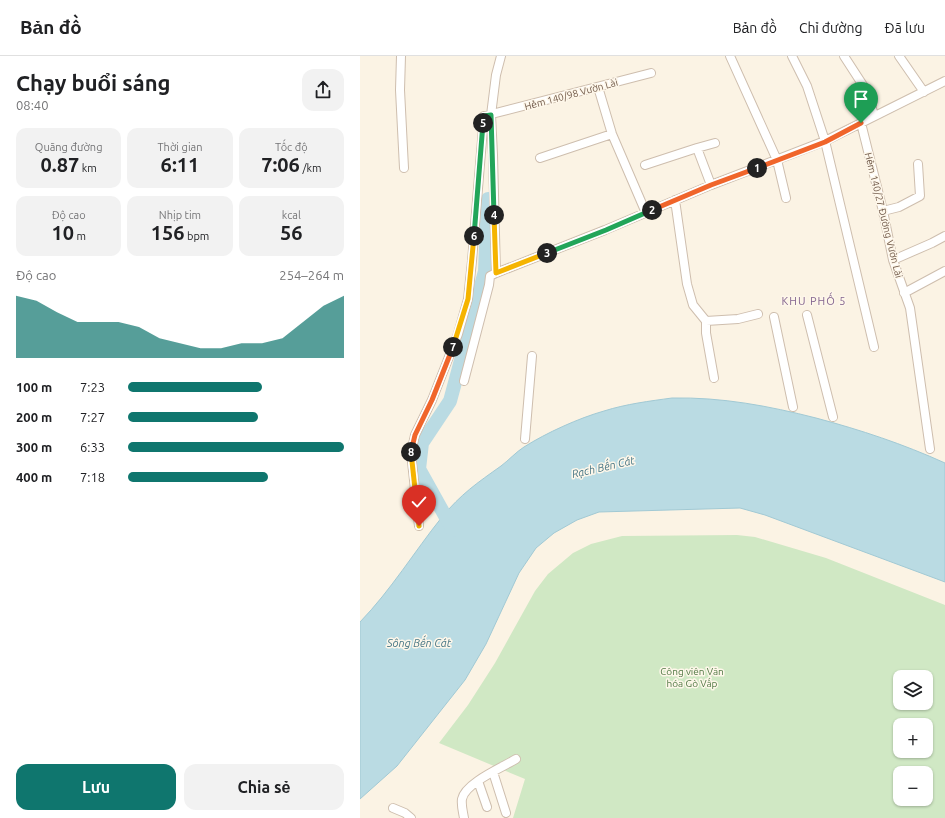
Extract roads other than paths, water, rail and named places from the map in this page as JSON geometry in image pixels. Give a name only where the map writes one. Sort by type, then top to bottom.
[{"type":"street","points":[[401,56],[400,90],[404,168]]},
{"type":"street","points":[[496,273],[491,115],[496,75],[501,56]]},
{"type":"street","points":[[730,56],[777,160],[786,198]]},
{"type":"street","points":[[792,56],[807,86],[825,142],[874,347]]},
{"type":"street","points":[[844,56],[868,93],[874,116]]},
{"type":"street","points":[[899,56],[924,92]]},
{"type":"street","name":"Hẻm 140/98 Vườn Lài","points":[[491,115],[651,73]]},
{"type":"street","points":[[464,381],[490,276],[606,230],[711,185],[825,142],[945,81]]},
{"type":"street","points":[[598,87],[612,134],[646,212]]},
{"type":"street","points":[[419,526],[411,453],[412,443],[432,400],[458,334],[468,299],[484,116],[491,115]]},
{"type":"street","name":"Hẻm 140/27 Đường Vườn Lài","points":[[861,123],[883,211],[893,260],[910,308],[930,449]]},
{"type":"street","points":[[540,158],[612,134]]},
{"type":"street","points":[[645,165],[715,143]]},
{"type":"street","points":[[697,148],[711,185]]},
{"type":"street","points":[[883,211],[899,207],[920,196],[918,164]]},
{"type":"street","points":[[675,200],[687,284],[694,308],[706,321],[706,333],[714,378]]},
{"type":"street","points":[[893,260],[945,236]]},
{"type":"street","points":[[904,293],[945,271]]},
{"type":"street","points":[[706,321],[738,319],[758,314]]},
{"type":"street","points":[[807,315],[833,417]]},
{"type":"street","points":[[774,317],[793,407]]},
{"type":"street","points":[[525,439],[532,356]]},
{"type":"street","points":[[464,818],[462,800],[465,791],[478,781],[516,759]]},
{"type":"street","points":[[493,772],[506,813]]},
{"type":"street","points":[[478,781],[487,807]]},
{"type":"street","points":[[393,808],[405,813],[411,818]]},
{"type":"water","name":"Sông Bến Cát","points":[[672,398],[709,399],[745,403],[798,414],[882,438],[945,463],[945,582],[765,515],[740,508],[599,512],[577,520],[554,533],[536,548],[519,573],[486,644],[465,680],[397,766],[360,799],[360,622],[382,597],[449,509],[470,489],[521,449],[552,431],[594,414],[629,405]]},
{"type":"waterway","points":[[453,530],[419,469],[422,443],[450,401],[485,271],[488,199]]},
{"type":"district","name":"KHU PHỐ 5","points":[[814,301]]},
{"type":"water label","name":"Rạch Bến Cát","points":[[603,467]]},
{"type":"park label","name":"Công viên Văn hóa Gò Vấp","points":[[692,676]]}]
